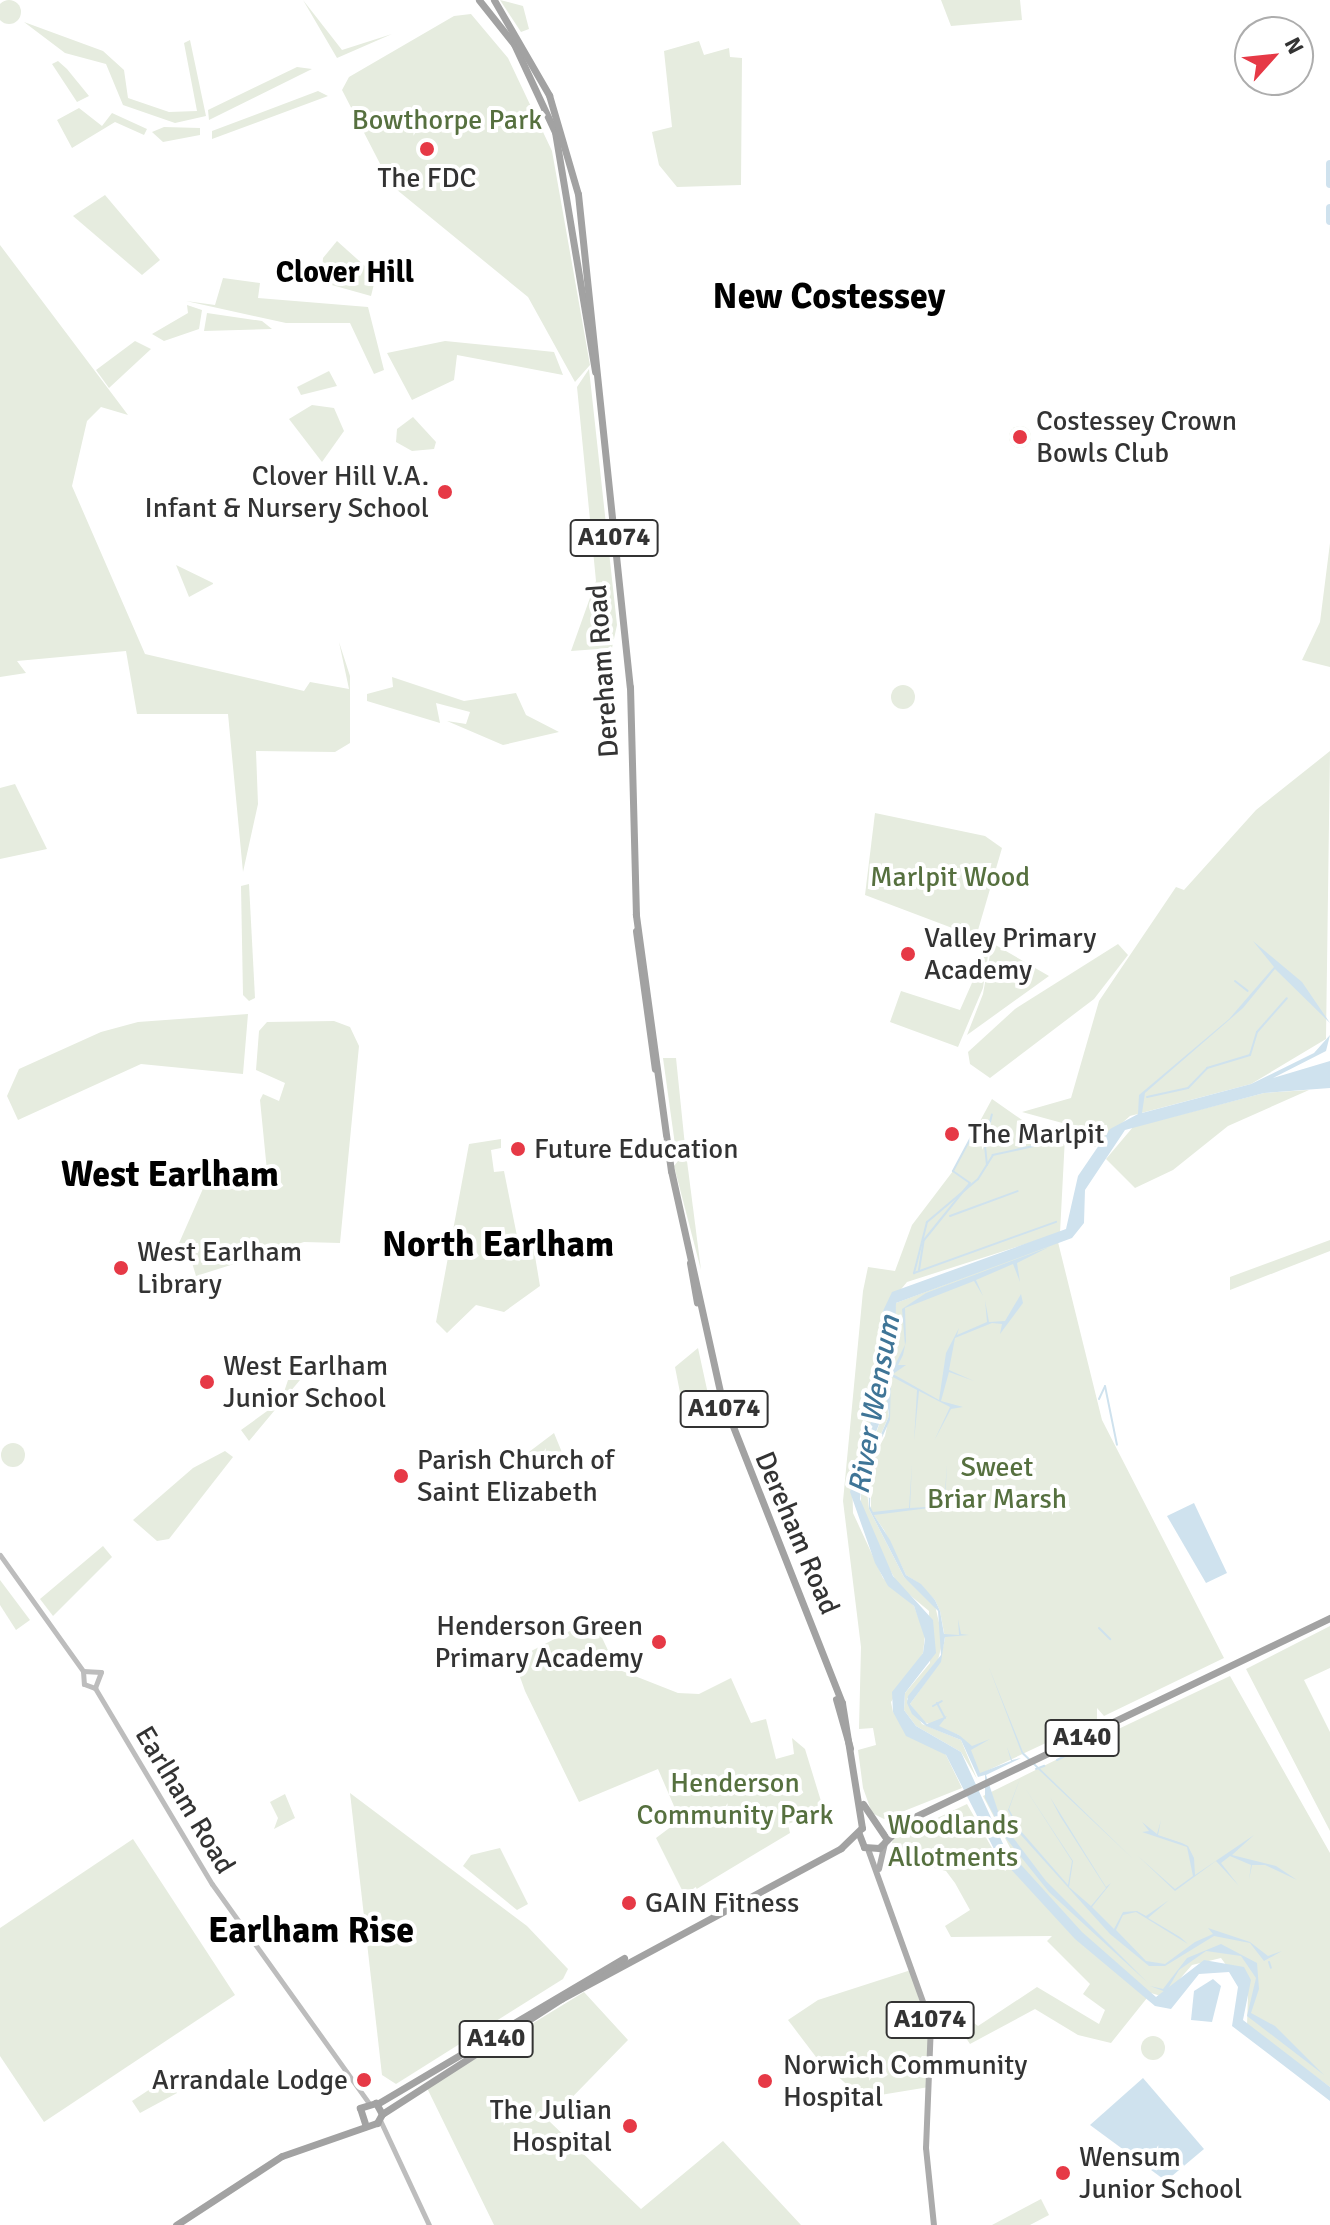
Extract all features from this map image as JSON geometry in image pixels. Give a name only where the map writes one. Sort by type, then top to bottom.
[{"type":"highway","name":"Dereham Road","points":[[479,0],[514,44],[549,114],[582,255]]},
{"type":"highway","name":"Dereham Road","points":[[494,0],[546,88],[571,161],[630,687],[636,914],[662,1103],[690,1262],[734,1439],[834,1682],[851,1750],[866,1848]]},
{"type":"highway","name":"A1074","points":[[546,88],[549,114]]},
{"type":"highway","name":"A140","points":[[377,2104],[583,1982],[841,1848],[861,1830],[906,1821],[1330,1618]]},
{"type":"highway","name":"Dereham Road","points":[[860,1799],[879,1824],[886,1841]]},
{"type":"highway","name":"A140","points":[[841,1848],[866,1848],[886,1841],[906,1821]]},
{"type":"highway","name":"A140","points":[[176,2225],[274,2160],[327,2137],[368,2126],[583,1982]]},
{"type":"highway","name":"A140","points":[[327,2137],[358,2114],[368,2102]]},
{"type":"highway","points":[[368,2102],[377,2104],[381,2117]]},
{"type":"highway","points":[[358,2114],[368,2126]]},
{"type":"main road","points":[[0,1555],[76,1656],[83,1671],[91,1667]]},
{"type":"main road","points":[[76,1656],[103,1675],[95,1688]]},
{"type":"main road","name":"Earlham Road","points":[[83,1671],[84,1684],[95,1688],[206,1875],[352,2089],[368,2102]]},
{"type":"main road","points":[[879,1869],[886,1841]]},
{"type":"main road","name":"Dereham Road","points":[[866,1848],[879,1869],[931,2024],[926,2148],[934,2225]]},
{"type":"main road","name":"Earlham Road","points":[[352,2089],[358,2114]]},
{"type":"main road","points":[[381,2117],[386,2141],[429,2225]]},
{"type":"main road","points":[[368,2126],[386,2141]]},
{"type":"green space","points":[[9,0],[20,7],[21,12],[14,23],[9,24],[-2,17],[-3,12],[4,1]]},
{"type":"green space","points":[[303,0],[342,50],[392,34],[337,58]]},
{"type":"green space","points":[[500,0],[523,6],[529,29],[521,32]]},
{"type":"green space","points":[[941,0],[1020,0],[1022,20],[951,26]]},
{"type":"green space","name":"Bowthorpe Park","points":[[471,14],[508,58],[552,151],[590,365],[575,382],[528,297],[391,185],[342,90],[349,77],[454,16]]},
{"type":"green space","points":[[24,22],[103,51],[124,70],[128,98],[169,112],[197,111],[184,43],[190,40],[206,116],[175,123],[123,105],[106,64],[65,53]]},
{"type":"green space","points":[[699,41],[704,55],[729,48],[730,57],[742,58],[741,185],[677,187],[659,165],[652,132],[672,127],[664,51]]},
{"type":"green space","points":[[58,61],[89,96],[77,102],[52,64]]},
{"type":"green space","points":[[297,67],[312,69],[209,120],[208,110]]},
{"type":"green space","points":[[318,91],[328,96],[212,139],[212,131]]},
{"type":"green space","points":[[79,108],[102,126],[112,113],[147,129],[144,135],[115,122],[72,148],[57,120]]},
{"type":"green space","points":[[164,127],[200,128],[200,135],[163,142],[152,132]]},
{"type":"green space","points":[[105,195],[160,260],[142,275],[73,216]]},
{"type":"green space","points":[[337,241],[376,276],[371,296],[321,282],[323,258]]},
{"type":"green space","points":[[0,245],[128,415],[101,407],[87,421],[72,486],[145,654],[304,691],[310,682],[349,689],[339,642],[350,676],[350,743],[335,752],[256,751],[258,804],[243,872],[228,714],[137,714],[126,651],[17,661],[26,673],[0,677]]},
{"type":"green space","points":[[223,278],[260,283],[258,298],[368,307],[384,370],[374,374],[350,323],[286,323],[186,301],[215,305]]},
{"type":"green space","points":[[187,305],[202,310],[199,329],[164,341],[152,334],[188,313]]},
{"type":"green space","points":[[207,313],[262,321],[272,329],[204,331]]},
{"type":"green space","points":[[135,341],[151,349],[109,388],[96,370]]},
{"type":"green space","points":[[445,341],[554,352],[563,375],[457,355],[454,380],[412,400],[387,353]]},
{"type":"green space","points":[[589,369],[617,625],[612,648],[571,651],[596,581],[577,387]]},
{"type":"green space","points":[[329,371],[337,386],[301,395],[297,387]]},
{"type":"green space","points":[[312,405],[334,408],[344,431],[322,462],[289,419]]},
{"type":"green space","points":[[413,417],[436,442],[434,449],[412,451],[396,442],[397,429]]},
{"type":"green space","name":"Costessey Crown Bowls Club","points":[[1016,426],[1024,426],[1031,437],[1024,448],[1016,448],[1009,441],[1009,433]]},
{"type":"green space","points":[[1330,543],[1330,667],[1302,660],[1320,622]]},
{"type":"green space","points":[[176,565],[213,583],[213,584],[189,597]]},
{"type":"green space","points":[[392,677],[464,701],[516,693],[526,715],[559,732],[503,745],[447,721],[466,724],[470,712],[436,703],[440,723],[367,701],[367,694],[393,687]]},
{"type":"green space","points":[[903,685],[911,689],[915,697],[911,705],[903,709],[895,705],[891,697],[895,689]]},
{"type":"green space","points":[[1330,751],[1326,1039],[1251,1084],[1130,1116],[1095,1147],[1066,1124],[1022,1112],[1071,1098],[1099,1001],[1176,887],[1184,890],[1256,810]]},
{"type":"green space","points":[[15,784],[47,849],[0,859],[0,788]]},
{"type":"green space","name":"Marlpit Wood","points":[[875,813],[985,836],[1002,848],[976,937],[865,895]]},
{"type":"green space","points":[[249,884],[255,998],[249,1001],[243,995],[241,886]]},
{"type":"green space","points":[[990,942],[983,988],[958,1047],[890,1022],[901,991],[960,1010]]},
{"type":"green space","points":[[992,943],[1049,976],[967,1035],[983,994]]},
{"type":"green space","points":[[1118,944],[1128,955],[1094,999],[990,1078],[970,1064],[968,1052],[1015,1009]]},
{"type":"green space","points":[[248,1014],[243,1074],[141,1064],[18,1120],[7,1096],[19,1069],[101,1032],[138,1022]]},
{"type":"green space","points":[[334,1021],[350,1027],[359,1046],[340,1243],[304,1242],[196,1276],[190,1256],[176,1250],[209,1175],[267,1171],[260,1100],[263,1094],[279,1101],[285,1083],[256,1070],[259,1031],[267,1022]]},
{"type":"green space","points":[[663,1058],[676,1058],[685,1146],[676,1152]]},
{"type":"green space","points":[[1309,1090],[1228,1126],[1173,1170],[1135,1188],[1106,1159],[1133,1127],[1264,1093]]},
{"type":"green space","points":[[992,1099],[1035,1129],[1065,1137],[1060,1233],[907,1282],[883,1311],[884,1347],[869,1385],[871,1424],[852,1472],[853,1513],[883,1578],[914,1606],[925,1635],[923,1653],[891,1702],[893,1712],[946,1755],[962,1788],[884,1819],[872,1813],[863,1788],[858,1750],[876,1745],[873,1728],[859,1729],[861,1647],[843,1501],[863,1291],[868,1267],[895,1271],[912,1225],[953,1171]]},
{"type":"green space","points":[[501,1139],[501,1148],[491,1150],[494,1172],[504,1171],[519,1246],[533,1244],[540,1286],[504,1312],[476,1305],[447,1333],[436,1322],[469,1144]]},
{"type":"green space","points":[[682,1156],[687,1161],[701,1270],[674,1166]]},
{"type":"green space","points":[[1330,1240],[1330,1251],[1230,1290],[1230,1277]]},
{"type":"green space","name":"Sweet Briar Marsh","points":[[1058,1242],[1102,1420],[1224,1658],[1104,1716],[1097,1708],[1097,1719],[980,1774],[959,1735],[924,1722],[910,1704],[922,1724],[961,1740],[977,1779],[961,1752],[916,1726],[904,1710],[905,1693],[930,1663],[929,1611],[899,1586],[878,1549],[861,1505],[861,1476],[881,1419],[896,1303]],"holes":[[[889,1416],[885,1436],[871,1462],[871,1511],[906,1575],[935,1600],[945,1638],[940,1662],[910,1704],[907,1699],[938,1660],[943,1640],[934,1601],[904,1577],[869,1509],[866,1483],[872,1454]]]},
{"type":"green space","points":[[698,1348],[713,1417],[694,1422],[690,1406],[683,1408],[675,1367]]},
{"type":"green space","points":[[288,1380],[300,1380],[249,1441],[241,1430],[281,1401]]},
{"type":"green space","points":[[554,1433],[568,1467],[551,1451],[517,1461]]},
{"type":"green space","points":[[8,1443],[18,1443],[25,1450],[25,1460],[18,1467],[8,1467],[1,1460],[1,1450]]},
{"type":"green space","points":[[225,1451],[233,1457],[169,1539],[157,1541],[133,1520],[193,1468]]},
{"type":"green space","points":[[103,1546],[112,1557],[53,1616],[40,1599]]},
{"type":"green space","points":[[0,1580],[30,1620],[16,1630],[0,1605]]},
{"type":"green space","name":"Henderson Community Park","points":[[593,1619],[617,1669],[678,1693],[699,1694],[731,1678],[751,1723],[766,1719],[776,1759],[794,1754],[792,1738],[805,1749],[824,1811],[788,1824],[790,1833],[685,1896],[656,1838],[680,1820],[658,1769],[579,1802],[525,1691],[514,1660]]},
{"type":"green space","points":[[1330,1626],[1330,1668],[1304,1680],[1330,1732],[1330,1831],[1246,1669]]},
{"type":"green space","name":"Woodlands Allotments","points":[[1230,1676],[1330,1853],[1330,2087],[1247,2026],[1248,1995],[1221,1958],[1192,1965],[1164,1997],[1151,1993],[1111,2043],[1078,2035],[1035,2009],[970,2044],[960,2029],[967,2018],[978,2026],[1037,1987],[1099,2024],[1105,2010],[1083,1994],[1090,1984],[1047,1941],[1052,1936],[951,1937],[945,1926],[970,1910],[955,1883],[946,1871],[919,1864],[885,1867],[893,1839],[967,1804],[1005,1871],[1017,1861],[983,1796],[1104,1736],[1112,1745],[1112,1732]]},
{"type":"green space","points":[[350,1793],[527,1926],[568,1969],[563,1979],[396,2084],[382,2075]]},
{"type":"green space","points":[[285,1794],[295,1818],[274,1829],[278,1818],[270,1802]]},
{"type":"green space","points":[[133,1839],[235,1995],[44,2122],[0,2056],[0,1928]]},
{"type":"green space","points":[[500,1848],[528,1904],[517,1910],[463,1866],[471,1855]]},
{"type":"green space","points":[[911,1970],[929,2036],[929,2087],[862,2098],[816,2057],[788,2020],[818,2000]]},
{"type":"green space","points":[[584,1992],[628,2040],[549,2121],[641,2209],[723,2141],[801,2225],[494,2225],[427,2088]]},
{"type":"green space","points":[[1153,2036],[1164,2043],[1165,2048],[1158,2059],[1153,2060],[1142,2053],[1141,2048],[1148,2037]]},
{"type":"green space","points":[[170,2076],[177,2093],[140,2113],[132,2101]]},
{"type":"green space","points":[[1041,2199],[1049,2215],[1030,2225],[992,2225]]},
{"type":"water","name":"River Wensum","points":[[1253,941],[1302,982],[1330,1023],[1275,969],[1243,1008],[1145,1093],[1142,1113],[1251,1084],[1314,1053],[1330,1035],[1326,1051],[1273,1078],[1330,1061],[1330,1088],[1264,1093],[1125,1130],[1085,1190],[1084,1223],[1072,1238],[896,1303],[895,1350],[881,1382],[881,1419],[864,1463],[860,1499],[893,1576],[933,1620],[936,1653],[905,1693],[904,1710],[916,1726],[961,1752],[1004,1846],[1082,1932],[1156,1997],[1204,1960],[1244,1967],[1251,1980],[1243,2020],[1330,2087],[1330,2101],[1232,2026],[1238,1987],[1229,1972],[1199,1974],[1171,2009],[1155,2006],[1075,1939],[996,1853],[946,1755],[906,1736],[893,1712],[892,1692],[923,1653],[925,1639],[914,1606],[888,1586],[875,1563],[850,1492],[872,1418],[869,1385],[884,1347],[883,1311],[892,1292],[1066,1229],[1078,1176],[1110,1129],[1138,1114],[1139,1095],[1229,1019],[1274,967]]},
{"type":"water","points":[[1049,1247],[1017,1263],[1020,1282],[1013,1264],[976,1280],[983,1296],[974,1281],[905,1308],[906,1341],[903,1355],[898,1365],[906,1365],[893,1374],[939,1400],[946,1353],[959,1328],[957,1335],[987,1322],[985,1300],[989,1322],[1005,1321],[1021,1294],[1023,1303],[1000,1334],[1002,1324],[992,1323],[955,1338],[949,1370],[974,1381],[949,1372],[941,1401],[963,1407],[951,1409],[934,1441],[950,1407],[919,1391],[914,1441],[917,1390],[891,1376],[890,1420],[871,1462],[870,1506],[873,1512],[909,1508],[912,1463],[910,1508],[944,1506],[947,1463],[945,1506],[874,1515],[906,1575],[921,1584],[935,1600],[940,1611],[944,1634],[959,1635],[958,1619],[961,1634],[969,1635],[945,1637],[941,1662],[910,1704],[927,1724],[947,1716],[939,1726],[959,1735],[972,1746],[990,1739],[971,1750],[980,1773],[1011,1761],[1007,1747],[1012,1760],[1021,1758],[986,1775],[1002,1823],[1046,1881],[1148,1983],[1049,1892],[1005,1837],[985,1798],[985,1775],[978,1777],[961,1740],[926,1726],[912,1714],[907,1703],[908,1696],[941,1655],[938,1611],[904,1577],[869,1509],[868,1464],[889,1416],[885,1385],[905,1345],[902,1309],[926,1293]]},
{"type":"water","points":[[1194,1503],[1227,1573],[1206,1583],[1167,1516]]},
{"type":"water","points":[[988,1665],[1023,1752],[1132,1858],[1022,1754]]},
{"type":"water","points":[[1021,1776],[1009,1809],[1020,1830],[1068,1885],[1072,1861],[1023,1785],[1073,1861],[1069,1887],[1091,1906],[1106,1888],[1050,1797],[1106,1887],[1111,1883],[1092,1907],[1114,1929],[1123,1912],[1137,1911],[1146,1916],[1169,1900],[1148,1918],[1188,1944],[1136,1912],[1123,1915],[1116,1930],[1146,1961],[1165,1964],[1195,1942],[1213,1934],[1208,1928],[1250,1942],[1268,1956],[1282,1951],[1264,1961],[1250,1943],[1214,1936],[1165,1966],[1149,1966],[1110,1934],[1020,1834],[1008,1810]]},
{"type":"water","points":[[1161,1820],[1158,1835],[1188,1846],[1194,1858],[1195,1875],[1254,1835],[1232,1855],[1276,1866],[1297,1880],[1265,1865],[1252,1865],[1249,1880],[1251,1865],[1230,1856],[1221,1863],[1239,1886],[1216,1861],[1175,1891],[1138,1856],[1175,1889],[1193,1876],[1187,1847],[1142,1832],[1149,1831],[1142,1822],[1157,1834]]},
{"type":"water","points":[[1221,1944],[1257,1963],[1259,1989],[1251,2013],[1275,2026],[1324,2075],[1247,2016],[1256,1978],[1241,1956],[1206,1951],[1179,1970],[1166,1992],[1150,1986],[1163,1989],[1187,1958]]},
{"type":"water","points":[[1213,1979],[1221,1986],[1212,2022],[1191,2020],[1194,1991]]},
{"type":"water","points":[[1143,2078],[1204,2149],[1166,2181],[1090,2125]]},
{"type":"waterway","points":[[1330,164],[1330,184]]},
{"type":"waterway","points":[[1330,208],[1330,221]]},
{"type":"waterway","points":[[1235,981],[1248,991]]},
{"type":"waterway","points":[[1147,1097],[1188,1088],[1207,1068],[1250,1055],[1257,1032],[1287,998]]},
{"type":"waterway","points":[[988,1130],[992,1114]]},
{"type":"waterway","points":[[919,1270],[924,1240],[970,1183],[953,1171],[977,1126]]},
{"type":"waterway","points":[[1056,1141],[993,1155],[978,1179],[927,1222],[914,1273],[1056,1222]]},
{"type":"waterway","points":[[985,1146],[987,1165]]},
{"type":"waterway","points":[[950,1216],[1018,1191]]},
{"type":"waterway","points":[[1099,1399],[1105,1386],[1117,1445]]},
{"type":"waterway","points":[[1099,1628],[1110,1639]]},
{"type":"waterway","points":[[933,1706],[942,1701]]},
{"type":"waterway","points":[[937,1703],[945,1718]]},
{"type":"waterway","points":[[1057,1760],[1099,1739]]},
{"type":"waterway","points":[[1036,1769],[1044,1766]]},
{"type":"waterway","points":[[1269,1962],[1271,1968]]},
{"type":"place","name":"The FDC","points":[[427,149]]},
{"type":"place","name":"Costessey Crown Bowls Club","points":[[1020,437]]},
{"type":"place","name":"Clover Hill V.A. Infant & Nursery School","points":[[445,492]]},
{"type":"place","name":"Valley Primary Academy","points":[[908,954]]},
{"type":"place","name":"The Marlpit","points":[[952,1134]]},
{"type":"place","name":"Future Education","points":[[518,1149]]},
{"type":"place","name":"West Earlham Library","points":[[121,1268]]},
{"type":"place","name":"West Earlham Junior School","points":[[207,1382]]},
{"type":"place","name":"Parish Church of Saint Elizabeth","points":[[401,1476]]},
{"type":"place","name":"Henderson Green Primary Academy","points":[[659,1642]]},
{"type":"place","name":"GAIN Fitness","points":[[629,1903]]},
{"type":"place","name":"Arrandale Lodge","points":[[364,2080]]},
{"type":"place","name":"Norwich Community Hospital","points":[[765,2081]]},
{"type":"place","name":"The Julian Hospital","points":[[630,2126]]},
{"type":"place","name":"Wensum Junior School","points":[[1063,2173]]},
{"type":"district","name":"Clover Hill","points":[[345,273]]},
{"type":"district","name":"New Costessey","points":[[829,297]]},
{"type":"district","name":"West Earlham","points":[[170,1175]]},
{"type":"district","name":"North Earlham","points":[[498,1245]]},
{"type":"district","name":"Earlham Rise","points":[[311,1931]]}]
